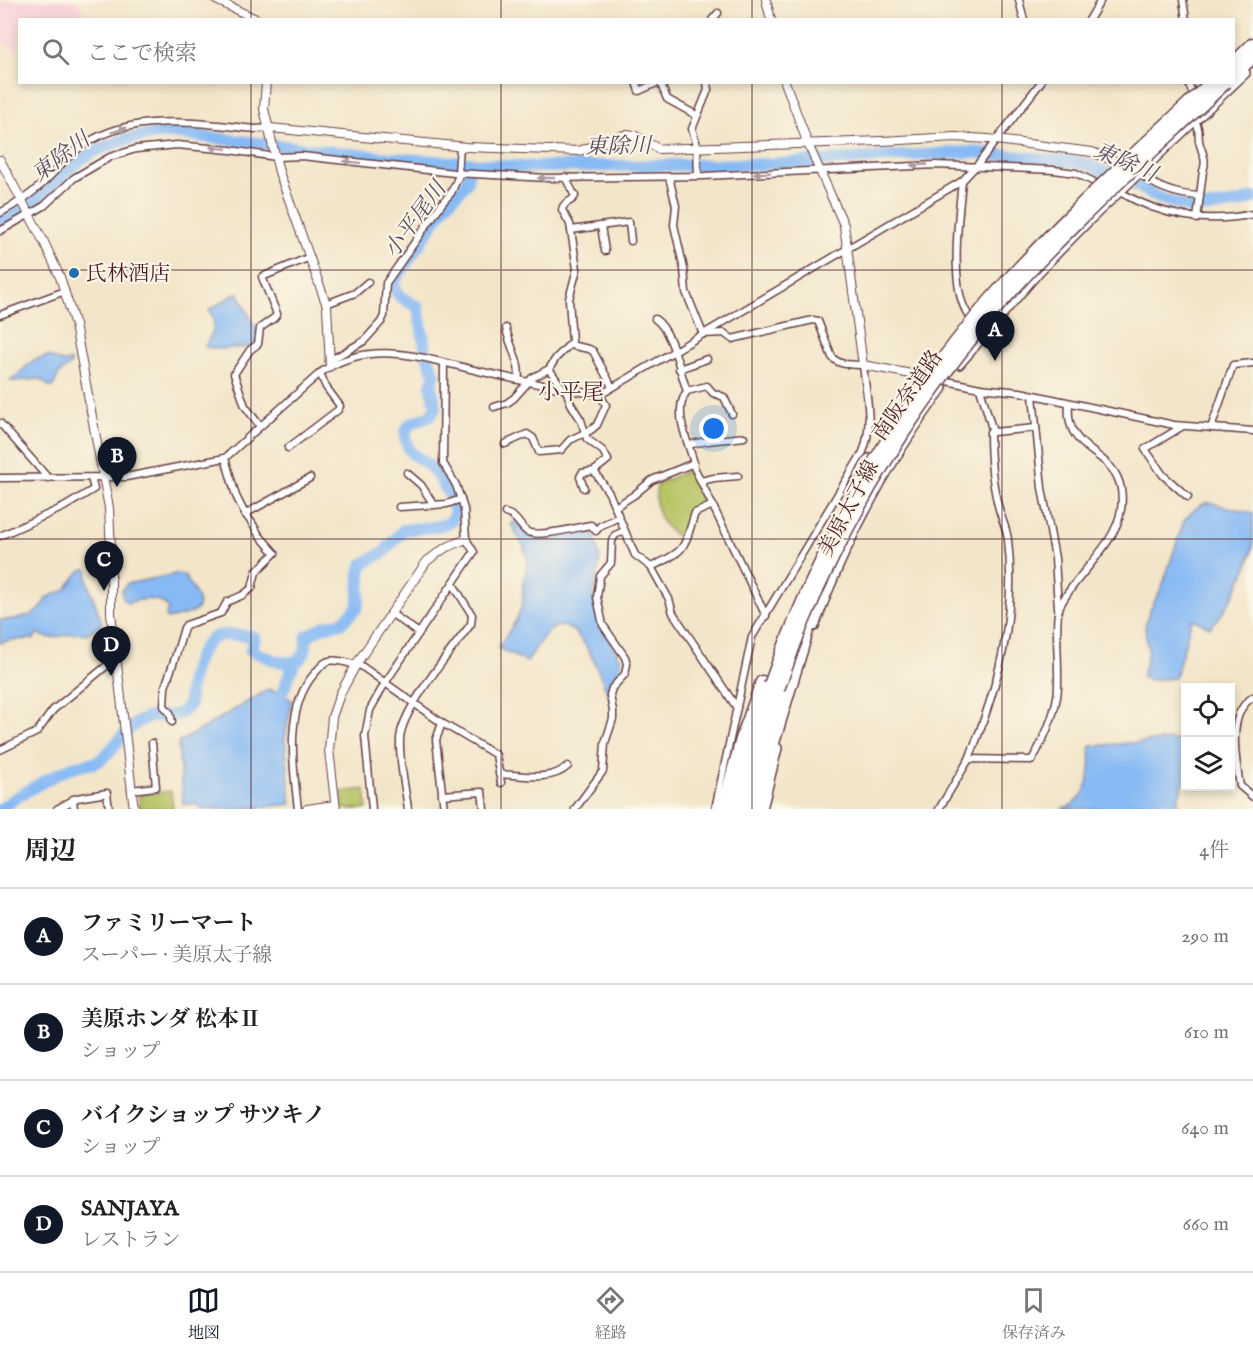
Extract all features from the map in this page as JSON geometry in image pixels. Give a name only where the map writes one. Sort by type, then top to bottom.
[{"type":"highway","points":[[1235,61],[1253,44]]},
{"type":"highway","points":[[1235,73],[1253,57]]},
{"type":"highway","name":"南阪奈道路","points":[[734,809],[752,740],[785,642],[802,600],[842,517],[872,464],[918,395],[986,306],[1069,218],[1210,84]]},
{"type":"highway","name":"南阪奈道路","points":[[744,809],[778,689],[803,622],[837,548],[881,466],[932,392],[993,312],[1074,226],[1224,84]]},
{"type":"highway","points":[[723,809],[742,739],[762,682],[783,632],[842,517]]},
{"type":"highway","points":[[753,809],[807,629],[837,548]]},
{"type":"main road","points":[[1235,55],[1253,38]]},
{"type":"main road","name":"美原太子線","points":[[1235,82],[1253,64]]},
{"type":"main road","name":"美原太子線","points":[[728,809],[760,697],[805,589],[860,475],[904,404],[970,317],[1024,256],[1116,163],[1204,84]]},
{"type":"main road","name":"美原太子線","points":[[762,809],[792,693],[827,591],[856,526],[891,465],[963,359],[1039,271],[1233,84]]},
{"type":"street","points":[[216,0],[254,18]]},
{"type":"street","points":[[766,0],[770,18]]},
{"type":"street","points":[[1018,0],[1023,18]]},
{"type":"street","points":[[1090,18],[1101,0]]},
{"type":"street","points":[[1183,0],[1186,18]]},
{"type":"street","points":[[714,18],[718,14]]},
{"type":"street","points":[[266,84],[264,109],[275,156],[287,198],[326,304],[330,364]]},
{"type":"street","points":[[637,84],[639,91],[655,84]]},
{"type":"street","points":[[660,84],[667,99],[696,115]]},
{"type":"street","points":[[698,176],[697,148],[692,129],[708,90],[707,84]]},
{"type":"street","points":[[330,364],[383,353],[420,356],[518,380],[600,395],[963,181],[978,165],[1039,84]]},
{"type":"street","points":[[1189,84],[1193,94]]},
{"type":"street","points":[[715,809],[752,637],[863,452],[868,438],[869,422],[844,225],[809,148],[785,85]]},
{"type":"street","points":[[0,213],[22,201],[75,151],[97,138],[125,128],[164,121],[460,146],[579,151],[627,134],[634,135],[659,149],[809,148],[955,137],[1092,152],[1116,163]]},
{"type":"street","points":[[1195,121],[1199,128],[1199,143],[1204,153],[1205,165],[1197,219]]},
{"type":"street","points":[[0,231],[45,206],[74,178],[110,157],[136,149],[163,145],[204,147],[275,156],[302,156],[501,177],[669,177],[978,165],[1065,171],[1098,181]]},
{"type":"street","points":[[0,478],[126,477],[225,458],[330,364],[364,341],[381,322],[384,316],[386,282],[451,193],[459,173],[460,146]]},
{"type":"street","points":[[0,160],[44,242],[65,291],[75,325],[111,528],[110,591],[134,809]]},
{"type":"street","points":[[1138,175],[1162,188],[1183,195],[1200,196]]},
{"type":"street","points":[[494,407],[507,403],[528,382],[549,369],[562,351],[570,345],[573,338],[569,298],[577,269],[570,224],[562,210],[565,204],[575,196],[565,177]]},
{"type":"street","points":[[669,177],[676,207],[674,225],[684,269],[686,292],[703,334]]},
{"type":"street","points":[[963,181],[956,262],[964,311],[970,317]]},
{"type":"street","points":[[1122,190],[1167,212],[1197,219],[1221,219],[1253,214]]},
{"type":"street","points":[[571,231],[629,222],[632,241]]},
{"type":"street","points":[[601,226],[605,251]]},
{"type":"street","points":[[260,426],[245,406],[234,374],[250,350],[258,344],[260,328],[277,314],[262,276],[310,257]]},
{"type":"street","points":[[326,304],[355,293],[369,282]]},
{"type":"street","points":[[0,315],[65,291]]},
{"type":"street","points":[[655,319],[664,327],[687,391]]},
{"type":"street","points":[[703,334],[724,333],[732,339],[813,320],[818,321],[836,362],[840,364],[862,364],[980,388],[1033,395],[1183,426],[1253,431]]},
{"type":"street","points":[[506,328],[509,344],[519,365],[518,380]]},
{"type":"street","points":[[570,345],[593,351],[612,387]]},
{"type":"street","points":[[679,369],[707,359]]},
{"type":"street","points":[[372,809],[365,736],[370,710],[385,683],[474,552],[466,540],[464,509],[456,484],[443,463],[444,363]]},
{"type":"street","points":[[1211,428],[1233,365],[1253,363]]},
{"type":"street","points":[[549,369],[565,390],[581,420],[587,439],[608,457],[608,460],[594,471],[582,473],[580,477],[584,488]]},
{"type":"street","points":[[288,448],[338,410],[340,406],[326,387],[320,373]]},
{"type":"street","points":[[732,414],[724,397],[713,393],[707,386],[687,391],[682,397],[680,410],[694,463],[692,464],[766,616]]},
{"type":"street","points":[[980,388],[993,432]]},
{"type":"street","points":[[505,444],[527,434],[533,438],[539,453],[561,450],[570,440],[597,425],[606,405],[600,395]]},
{"type":"street","points":[[969,759],[1032,760],[1044,738],[1058,697],[1058,609],[1055,558],[1042,488],[1033,395]]},
{"type":"street","points":[[1058,609],[1074,583],[1110,541],[1121,506],[1121,489],[1116,474],[1108,463],[1080,444],[1070,423],[1070,404]]},
{"type":"street","points":[[0,423],[48,478]]},
{"type":"street","points":[[1183,426],[1145,450],[1163,475],[1188,497]]},
{"type":"street","points":[[939,809],[969,759],[981,731],[1003,654],[1010,608],[1008,541],[990,464],[990,432],[1036,428]]},
{"type":"street","points":[[689,445],[705,440],[720,441],[744,436]]},
{"type":"street","points":[[172,722],[170,713],[164,706],[165,687],[184,628],[186,625],[220,613],[227,602],[248,592],[252,588],[256,572],[274,553],[245,514],[236,496],[225,458]]},
{"type":"street","points":[[615,507],[647,483],[692,464]]},
{"type":"street","points":[[594,471],[615,507],[635,555],[651,567],[669,599],[673,613],[737,709]]},
{"type":"street","points":[[407,473],[421,485],[434,505]]},
{"type":"street","points":[[701,481],[738,476]]},
{"type":"street","points":[[0,536],[64,507],[94,489],[91,478]]},
{"type":"street","points":[[245,514],[310,478]]},
{"type":"street","points":[[399,507],[447,504],[460,499]]},
{"type":"street","points":[[651,567],[674,556],[684,547],[695,513],[713,505]]},
{"type":"street","points":[[505,513],[513,515],[526,531],[532,533],[547,533],[591,525],[596,531],[600,526],[619,517]]},
{"type":"street","points":[[575,809],[603,771],[603,750],[613,719],[610,696],[612,688],[625,674],[627,664],[625,657],[603,625],[597,597],[600,576],[611,563],[612,541],[615,535],[624,531]]},
{"type":"street","points":[[307,809],[335,807],[329,750],[332,717],[339,694],[427,561],[445,548],[466,540]]},
{"type":"street","points":[[408,809],[400,739],[403,722],[471,624],[472,615],[453,584]]},
{"type":"street","points":[[392,614],[419,633]]},
{"type":"street","points":[[0,750],[37,732],[53,710],[116,658]]},
{"type":"street","points":[[298,809],[293,762],[293,735],[296,718],[308,680],[324,662],[330,660],[357,664],[442,723],[496,754],[501,783]]},
{"type":"street","points":[[1235,737],[1243,706],[1253,697]]},
{"type":"street","points":[[442,723],[436,740],[444,809]]},
{"type":"street","points":[[131,790],[156,787],[152,743]]},
{"type":"street","points":[[499,774],[545,776],[561,773],[568,766]]},
{"type":"street","points":[[1235,767],[1240,786],[1253,797]]},
{"type":"street","points":[[1235,782],[1239,782]]},
{"type":"street","points":[[442,795],[482,792],[484,809]]},
{"type":"street","points":[[57,809],[73,800],[107,793],[109,809]]},
{"type":"street","points":[[73,800],[74,809]]},
{"type":"shaded area","points":[[0,0],[75,0],[87,18],[18,18],[18,52],[0,41]]},
{"type":"green space","points":[[687,471],[704,503],[692,509],[679,538],[662,521],[657,507],[656,492],[658,484]]},
{"type":"green space","points":[[365,789],[367,809],[343,809],[341,792]]},
{"type":"green space","points":[[171,791],[173,809],[140,809],[139,795]]},
{"type":"water","points":[[238,292],[256,329],[257,341],[250,347],[221,349],[205,347],[214,325],[209,310]]},
{"type":"water","points":[[48,356],[62,362],[71,361],[71,364],[58,375],[53,387],[40,379],[10,381],[34,360]]},
{"type":"water","points":[[1205,503],[1253,513],[1253,545],[1248,565],[1230,600],[1210,627],[1192,619],[1175,678],[1150,680],[1142,678],[1148,651],[1145,628],[1148,614],[1162,587],[1184,521],[1196,508]]},
{"type":"water","points":[[516,521],[527,535],[533,536],[592,526],[600,558],[594,594],[600,624],[621,660],[608,694],[586,646],[569,628],[559,626],[549,631],[527,662],[498,648],[517,619],[523,602],[523,584],[528,563],[524,547],[511,524]]},
{"type":"water","points":[[88,570],[87,579],[101,625],[86,634],[72,633],[49,638],[37,633],[34,639],[10,640],[0,643],[0,620],[20,618],[34,613],[44,604],[46,598],[65,590],[80,571]]},
{"type":"water","points":[[176,574],[184,575],[198,601],[195,610],[189,613],[167,619],[168,608],[160,602],[143,600],[127,603],[123,599],[122,590],[127,584]]},
{"type":"water","points":[[269,689],[292,700],[285,739],[291,804],[243,809],[199,809],[198,804],[183,804],[178,743]]},
{"type":"water","points":[[1181,739],[1181,791],[1178,809],[1061,809],[1078,800],[1083,793],[1089,775],[1090,746]]},
{"type":"waterway","name":"東除川","points":[[0,221],[29,206],[74,165],[96,151],[132,138],[171,133],[378,157],[522,167],[771,164],[970,152],[1083,163],[1127,180],[1159,198],[1191,208],[1239,203],[1253,198]]},
{"type":"waterway","name":"小平尾川","points":[[1,809],[25,792],[56,775],[73,767],[100,760],[130,728],[144,719],[174,715],[185,710],[190,704],[192,676],[199,656],[204,647],[218,636],[252,636],[255,638],[251,650],[280,662],[295,662],[305,651],[307,636],[325,626],[341,623],[357,608],[360,572],[363,564],[384,552],[403,530],[438,526],[448,523],[453,518],[452,502],[443,484],[427,464],[412,453],[406,440],[407,428],[428,416],[436,407],[431,385],[435,375],[426,353],[418,307],[398,295],[394,282],[445,206],[466,184],[471,163]]},
{"type":"waterway","points":[[281,695],[295,662]]},
{"type":"place","name":"氏林酒店","points":[[74,273]]},
{"type":"place","name":"ファミリーマート","points":[[995,361]]},
{"type":"place","name":"美原ホンダ 松本Ⅱ","points":[[117,487]]},
{"type":"place","name":"バイクショップ サツキノ","points":[[104,591]]},
{"type":"place","name":"SANJAYA","points":[[111,676]]},
{"type":"district","name":"小平尾","points":[[571,391]]}]
